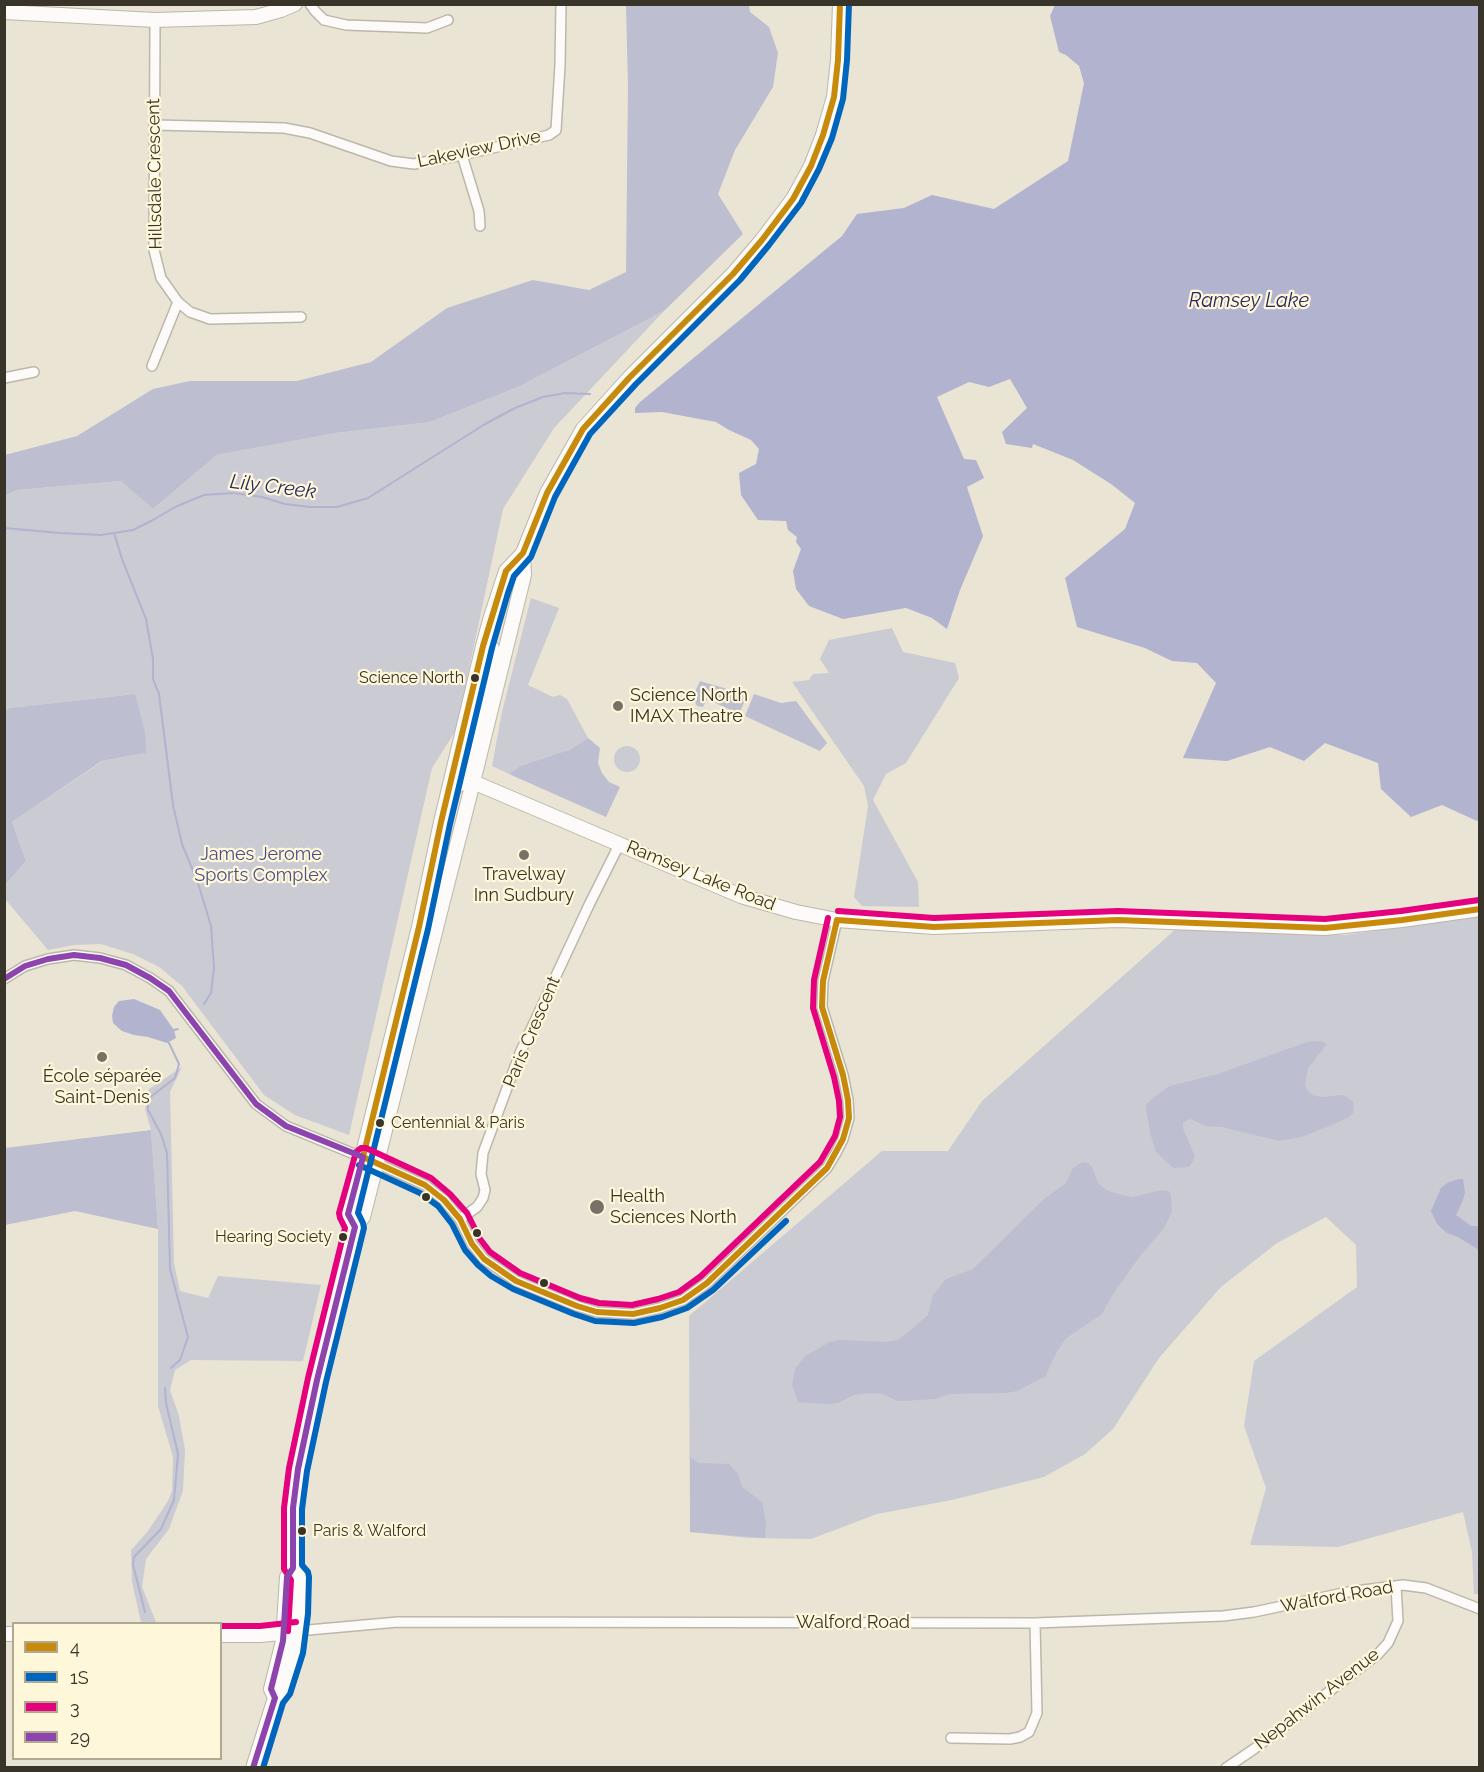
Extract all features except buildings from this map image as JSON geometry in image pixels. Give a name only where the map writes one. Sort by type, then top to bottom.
[{"type":"main road","points":[[4,12],[43,9],[155,20],[256,17],[295,4]]},
{"type":"main road","points":[[355,1227],[348,1214],[419,927],[447,797],[490,620],[506,571],[523,552],[547,494],[583,429],[629,378],[733,274],[794,199],[811,166],[834,97],[840,4]]},
{"type":"main road","points":[[253,1767],[275,1698],[282,1691],[294,1652],[290,1632],[300,1577],[293,1568],[294,1508],[298,1469],[317,1380],[355,1227],[363,1217],[524,575],[523,552]]},
{"type":"main road","points":[[472,782],[468,775],[467,762],[496,629],[506,571]]},
{"type":"main road","points":[[447,797],[464,782],[472,782]]},
{"type":"main road","name":"Ramsey Lake Road","points":[[472,782],[741,896],[796,912],[837,920],[934,927],[1118,920],[1325,928],[1479,909]]},
{"type":"main road","name":"Walford Road","points":[[222,1635],[290,1632]]},
{"type":"street","points":[[310,4],[324,20],[346,25],[427,28],[447,20]]},
{"type":"street","name":"Lakeview Drive","points":[[154,124],[284,128],[310,133],[392,161],[414,164],[549,135],[556,130],[561,4]]},
{"type":"street","name":"Hillsdale Crescent","points":[[155,20],[154,250],[160,278],[177,302],[190,312],[210,319],[302,317]]},
{"type":"street","points":[[462,155],[479,211],[480,226]]},
{"type":"street","points":[[152,366],[177,302]]},
{"type":"street","points":[[4,378],[34,372]]},
{"type":"street","name":"Paris Crescent","points":[[460,1220],[477,1207],[483,1198],[485,1190],[480,1174],[483,1153],[520,1053],[620,843]]},
{"type":"street","points":[[4,979],[25,966],[74,955],[100,958],[126,965],[169,991],[256,1104],[286,1126],[425,1185],[444,1200],[460,1220],[472,1244],[484,1259],[516,1281],[597,1312],[633,1314],[683,1300],[707,1283],[827,1168],[843,1139],[849,1118],[848,1100],[822,1007],[823,981],[837,920]]},
{"type":"street","name":"Walford Road","points":[[290,1632],[398,1622],[1035,1623],[1223,1616],[1254,1612],[1348,1592],[1396,1586],[1426,1588],[1479,1609]]},
{"type":"street","name":"Nepahwin Avenue","points":[[1226,1767],[1254,1749],[1369,1661],[1389,1643],[1398,1621],[1396,1586]]},
{"type":"street","points":[[951,1738],[1010,1739],[1029,1732],[1037,1713],[1035,1623]]},
{"type":"green space","name":"James Jerome Sports Complex","points":[[664,311],[554,428],[503,509],[456,730],[432,768],[349,1135],[295,1115],[264,1095],[182,986],[159,967],[133,954],[101,944],[74,945],[48,950],[5,899],[5,885],[26,861],[12,822],[103,761],[146,753],[135,694],[11,708],[5,711],[5,496],[17,490],[122,481],[153,509],[217,455],[336,433],[430,422],[518,387]]},
{"type":"green space","points":[[531,598],[559,608],[528,685],[553,697],[560,695],[567,699],[588,738],[571,749],[520,766],[509,774],[492,766],[502,712]]},
{"type":"green space","points":[[892,628],[903,652],[955,663],[959,678],[906,763],[886,774],[873,800],[918,882],[919,907],[862,906],[854,897],[868,806],[864,786],[792,682],[809,680],[813,674],[829,673],[820,659],[829,640]]},
{"type":"green space","points":[[627,746],[636,750],[640,759],[636,768],[627,772],[618,768],[614,759],[618,750]]},
{"type":"green space","points":[[1479,915],[1479,1594],[1474,1594],[1472,1552],[1463,1512],[1338,1547],[1250,1545],[1266,1488],[1244,1426],[1254,1361],[1357,1287],[1356,1245],[1326,1217],[1277,1243],[1221,1287],[1159,1358],[1113,1429],[1085,1454],[1044,1477],[952,1500],[877,1514],[811,1539],[749,1538],[690,1532],[689,1316],[882,1151],[948,1151],[982,1101],[1177,928],[1346,935]]},
{"type":"green space","points":[[182,1067],[170,1092],[174,1263],[180,1291],[208,1298],[218,1276],[321,1285],[303,1361],[191,1360],[175,1370],[170,1390],[179,1416],[185,1450],[183,1491],[169,1529],[146,1559],[142,1587],[156,1622],[141,1622],[132,1582],[131,1550],[148,1531],[168,1501],[172,1491],[173,1457],[158,1406],[158,1229],[151,1130],[145,1109],[149,1089]]},
{"type":"shaded area","points":[[626,5],[749,5],[750,12],[769,27],[778,53],[773,87],[735,150],[718,194],[743,234],[664,311],[518,387],[430,422],[336,433],[217,455],[153,509],[121,481],[17,490],[5,496],[5,455],[77,436],[153,389],[190,381],[297,381],[371,362],[447,308],[533,280],[589,290],[626,272],[628,86]]},
{"type":"shaded area","points":[[700,681],[734,691],[743,689],[749,692],[739,714],[707,699],[703,707],[697,706],[693,696]]},
{"type":"shaded area","points":[[135,694],[145,732],[146,753],[102,761],[12,822],[26,861],[5,885],[5,711],[10,708]]},
{"type":"shaded area","points":[[754,694],[781,703],[796,701],[827,743],[820,751],[745,716]]},
{"type":"shaded area","points":[[588,738],[600,748],[598,763],[602,773],[609,782],[620,787],[606,817],[509,774],[520,766],[571,749]]},
{"type":"shaded area","points":[[1320,1041],[1327,1044],[1308,1068],[1305,1084],[1307,1090],[1312,1095],[1321,1097],[1343,1095],[1348,1098],[1353,1102],[1354,1107],[1349,1117],[1301,1137],[1279,1141],[1222,1127],[1206,1126],[1190,1119],[1183,1122],[1183,1129],[1195,1156],[1189,1167],[1173,1168],[1156,1152],[1146,1105],[1170,1086],[1218,1074],[1307,1042]]},
{"type":"shaded area","points":[[151,1130],[158,1229],[75,1211],[5,1225],[5,1148]]},
{"type":"shaded area","points":[[1082,1162],[1092,1167],[1098,1183],[1106,1190],[1133,1197],[1161,1190],[1169,1191],[1172,1212],[1164,1228],[1140,1256],[1102,1314],[1065,1339],[1046,1376],[1017,1391],[1006,1393],[950,1394],[935,1399],[898,1401],[882,1394],[870,1393],[854,1395],[838,1403],[798,1402],[792,1385],[795,1369],[805,1356],[830,1342],[839,1340],[885,1342],[902,1337],[928,1315],[933,1295],[946,1279],[973,1269],[1044,1199],[1066,1183],[1073,1168]]},
{"type":"shaded area","points":[[690,1457],[699,1463],[729,1464],[738,1474],[742,1487],[762,1502],[766,1524],[765,1538],[690,1532]]},
{"type":"water","name":"Ramsey Lake","points":[[1055,5],[1479,5],[1480,819],[1477,821],[1442,805],[1411,817],[1381,789],[1378,763],[1325,743],[1304,761],[1270,747],[1227,761],[1183,758],[1216,683],[1197,663],[1172,661],[1145,648],[1077,627],[1065,578],[1125,529],[1135,503],[1111,484],[1073,460],[1033,444],[1032,448],[1006,444],[1002,432],[1027,408],[1010,379],[989,387],[969,382],[937,397],[964,459],[976,460],[984,478],[967,487],[983,536],[960,590],[947,629],[932,618],[906,608],[843,619],[809,606],[796,589],[793,571],[801,549],[796,542],[797,537],[788,530],[786,521],[758,520],[741,495],[739,473],[756,464],[759,449],[751,440],[716,422],[662,412],[635,413],[635,408],[640,402],[842,236],[857,214],[904,208],[932,195],[994,209],[1068,161],[1084,83],[1079,66],[1059,52],[1050,16]]},
{"type":"water","points":[[134,999],[160,1010],[174,1030],[176,1038],[167,1043],[122,1031],[113,1023],[114,1007],[119,1001]]},
{"type":"water","points":[[1463,1179],[1465,1192],[1456,1215],[1471,1226],[1479,1226],[1479,1250],[1447,1233],[1437,1224],[1431,1211],[1441,1188]]},
{"type":"waterway","name":"Lily Creek","points":[[4,528],[101,535],[133,530],[175,507],[204,495],[233,493],[262,497],[285,504],[337,507],[368,498],[485,424],[515,408],[543,397],[565,393],[590,394]]},
{"type":"waterway","points":[[114,533],[146,619],[153,659],[153,679],[159,694],[173,805],[182,844],[198,883],[211,926],[214,968],[211,993],[204,1004]]},
{"type":"waterway","points":[[174,1030],[178,1029]]},
{"type":"waterway","points":[[169,1043],[179,1064],[175,1078],[148,1099],[148,1110],[161,1134],[167,1153],[170,1269],[188,1337],[180,1360],[171,1368]]},
{"type":"waterway","points":[[145,1612],[133,1565],[134,1557],[161,1529],[174,1500],[178,1454],[166,1403],[165,1388]]},
{"type":"transit line","name":"4","points":[[837,920],[823,981],[822,1007],[843,1075],[848,1100],[849,1118],[843,1139],[827,1168],[707,1283],[683,1300],[633,1314],[597,1312],[516,1281],[484,1259],[472,1244],[460,1219],[444,1200],[425,1185],[363,1157],[419,927],[441,822],[483,646],[506,571],[523,553],[547,493],[583,429],[629,378],[733,274],[793,199],[811,166],[834,97],[840,4]]},
{"type":"transit line","name":"1S","points":[[263,1768],[283,1703],[290,1694],[303,1653],[308,1614],[309,1577],[302,1565],[302,1509],[307,1471],[326,1382],[364,1228],[358,1213],[428,929],[450,824],[492,648],[508,593],[514,576],[531,557],[555,497],[590,434],[636,384],[740,280],[801,203],[832,138],[843,99],[849,4]]},
{"type":"transit line","name":"3","points":[[838,911],[934,918],[1118,911],[1325,919],[1479,900]]},
{"type":"transit line","name":"4","points":[[837,920],[934,927],[1118,920],[1325,928],[1480,909]]},
{"type":"transit line","name":"3","points":[[288,1631],[291,1580],[284,1569],[284,1508],[289,1468],[308,1378],[345,1228],[339,1213],[356,1152],[361,1148],[366,1148],[431,1178],[467,1213],[480,1239],[490,1252],[520,1273],[580,1298],[599,1303],[632,1305],[679,1292],[701,1276],[820,1162],[835,1136],[840,1117],[839,1101],[813,1008],[814,980],[828,918]]},
{"type":"transit line","name":"29","points":[[4,979],[25,966],[74,955],[100,958],[126,965],[169,991],[256,1104],[286,1126],[363,1157],[348,1214],[355,1227],[317,1380],[298,1469],[293,1508],[293,1568],[287,1577],[283,1641],[271,1689],[275,1698],[253,1768]]},
{"type":"transit line","name":"1S","points":[[359,1165],[420,1193],[438,1206],[452,1224],[465,1250],[491,1276],[513,1289],[595,1321],[634,1323],[662,1317],[687,1308],[713,1290],[786,1221]]},
{"type":"transit line","name":"3","points":[[222,1626],[260,1626],[296,1622]]},
{"type":"place","name":"Science North","points":[[475,678]]},
{"type":"place","name":"Science North IMAX Theatre","points":[[618,706]]},
{"type":"place","name":"Travelway Inn Sudbury","points":[[524,855]]},
{"type":"place","name":"École séparée Saint-Denis","points":[[102,1057]]},
{"type":"place","name":"Centennial & Paris","points":[[380,1123]]},
{"type":"place","name":"Health Sciences North","points":[[597,1207]]},
{"type":"place","name":"Hearing Society","points":[[343,1237]]},
{"type":"place","name":"Paris & Walford","points":[[302,1531]]}]
